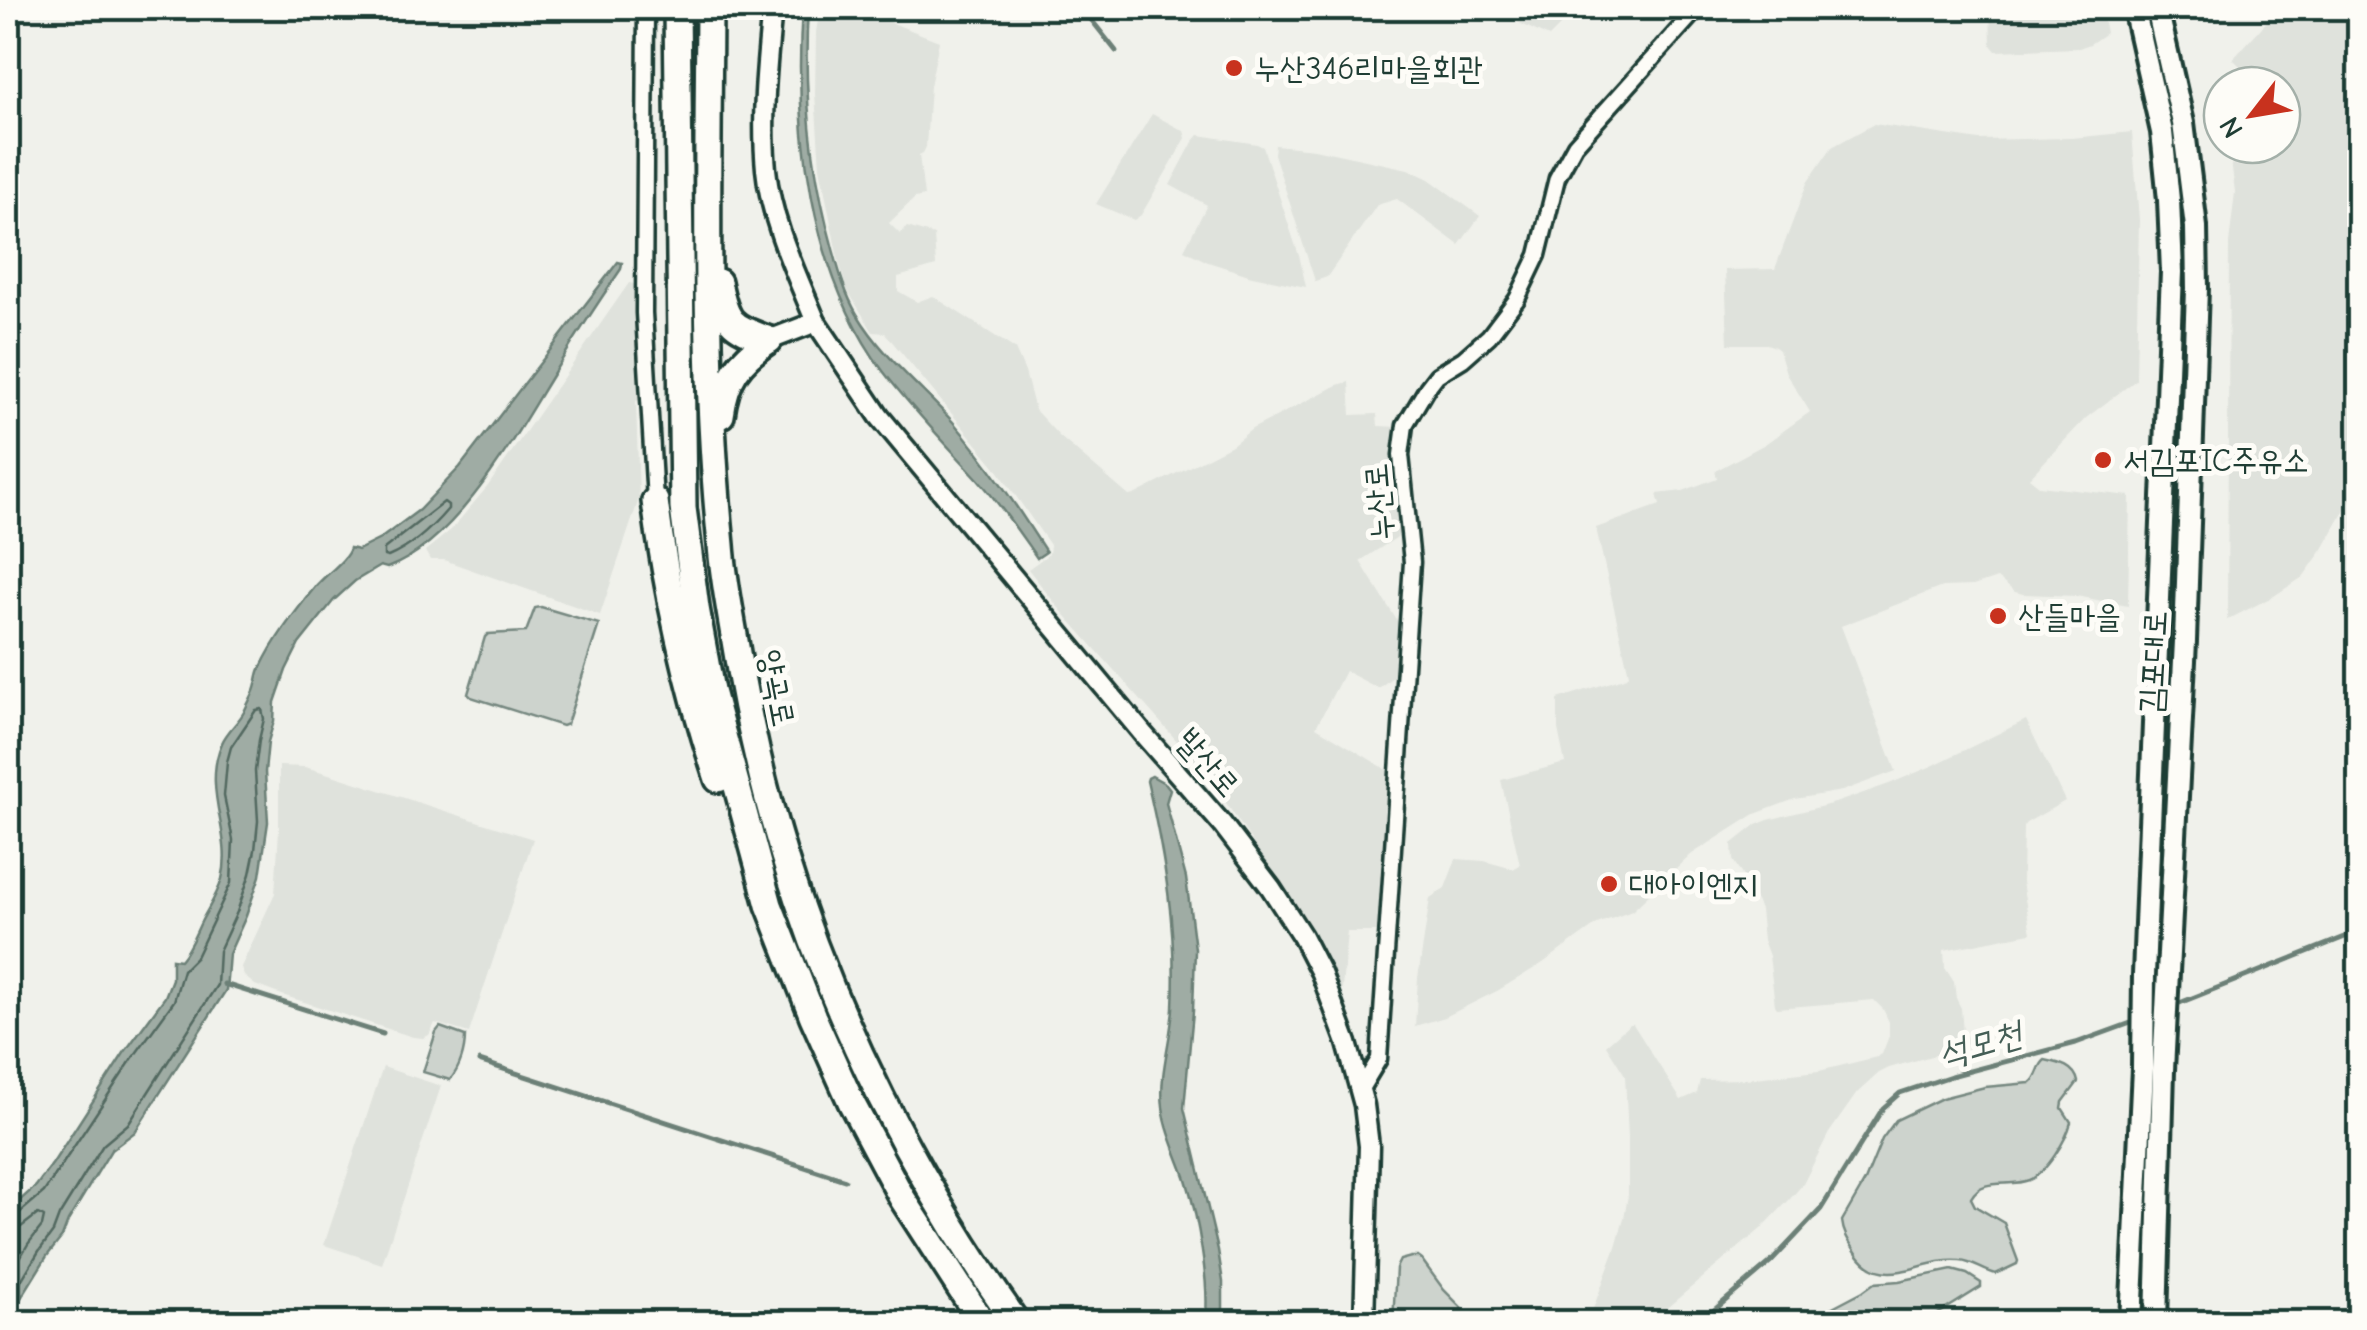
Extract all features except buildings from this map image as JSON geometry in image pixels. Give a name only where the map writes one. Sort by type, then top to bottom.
[{"type":"highway","name":"양곡로","points":[[677,8],[681,444],[687,549],[711,691],[770,906],[812,1017],[902,1198],[982,1322]]},
{"type":"highway","name":"양곡로","points":[[709,8],[708,205],[714,460],[721,548],[741,680],[764,786],[809,931],[848,1026],[929,1189],[1016,1322]]},
{"type":"highway","points":[[708,205],[724,310],[740,329],[769,340]]},
{"type":"highway","points":[[714,460],[724,394],[733,374],[750,353],[769,340]]},
{"type":"highway","points":[[655,502],[663,567],[700,723],[726,802],[770,906]]},
{"type":"main road","name":"김포대로","points":[[2134,8],[2162,132],[2172,272],[2144,975],[2153,1069],[2156,1322]]},
{"type":"main road","name":"김포대로","points":[[2131,1322],[2153,1069],[2168,961],[2197,288],[2196,227],[2181,110],[2157,8]]},
{"type":"main road","points":[[2162,512],[2172,523],[2174,551],[2187,556]]},
{"type":"street","points":[[646,8],[644,313],[655,502]]},
{"type":"street","name":"발산로","points":[[772,8],[765,85],[766,169],[778,222],[816,322],[892,432],[1222,824],[1270,888],[1321,972],[1361,1089],[1368,1146],[1364,1322]]},
{"type":"street","name":"누산로","points":[[1361,1089],[1379,1058],[1412,562],[1401,455],[1405,426],[1426,388],[1489,336],[1517,299],[1538,255],[1557,178],[1575,145],[1698,8]]},
{"type":"street","points":[[769,340],[816,322]]},
{"type":"shaded area","points":[[820,8],[856,9],[939,41],[930,86],[926,147],[919,155],[924,196],[915,198],[889,223],[900,234],[907,227],[934,235],[936,266],[898,277],[898,291],[917,302],[933,296],[1015,349],[1035,410],[1129,496],[1232,445],[1252,429],[1337,385],[1349,382],[1351,415],[1377,414],[1378,426],[1399,427],[1395,472],[1403,529],[1396,538],[1360,561],[1401,627],[1399,672],[1376,687],[1345,671],[1316,727],[1389,771],[1379,932],[1347,932],[1342,989],[1304,918],[1201,768],[1028,569],[1049,554],[1050,545],[995,466],[885,333],[873,332],[846,288],[820,167],[815,94]]},
{"type":"shaded area","points":[[1499,8],[1578,8],[1549,37],[1515,21]]},
{"type":"shaded area","points":[[1990,8],[2101,8],[2106,33],[2079,48],[1996,51],[1991,45]]},
{"type":"shaded area","points":[[2279,8],[2359,8],[2359,484],[2303,577],[2227,620],[2229,244],[2235,192],[2232,165],[2302,165],[2302,65],[2239,65],[2233,59]]},
{"type":"shaded area","points":[[1152,114],[1184,131],[1186,138],[1141,215],[1134,220],[1096,204]]},
{"type":"shaded area","points":[[1874,124],[1979,140],[2132,132],[2139,220],[2136,380],[2086,418],[2029,478],[2039,486],[2130,496],[2128,606],[2076,596],[2023,594],[1997,578],[1973,586],[1942,587],[1841,626],[1896,771],[1842,791],[1795,799],[1755,814],[1692,854],[1632,911],[1597,924],[1497,991],[1445,1017],[1415,1026],[1430,898],[1445,888],[1456,859],[1513,869],[1520,865],[1501,780],[1565,763],[1558,729],[1558,699],[1629,674],[1596,528],[1660,505],[1657,494],[1683,491],[1717,478],[1715,471],[1765,444],[1810,412],[1786,373],[1779,350],[1767,344],[1728,344],[1725,270],[1775,269],[1807,183],[1832,147]]},
{"type":"shaded area","points":[[1199,135],[1263,147],[1306,287],[1252,276],[1184,250],[1207,205],[1170,185]]},
{"type":"shaded area","points":[[1275,145],[1408,169],[1429,179],[1480,216],[1459,245],[1397,199],[1377,205],[1327,277],[1315,281],[1274,154]]},
{"type":"shaded area","points":[[629,283],[639,285],[643,399],[636,401],[639,499],[600,615],[444,560],[430,560],[425,551],[451,530],[488,486]]},
{"type":"shaded area","points":[[535,608],[599,624],[567,724],[562,726],[468,694],[485,637],[526,632]]},
{"type":"shaded area","points":[[2026,720],[2065,801],[2023,827],[2022,882],[2031,933],[1944,950],[1945,968],[1954,982],[1961,1008],[1963,1033],[1974,1041],[1879,1073],[1857,1093],[1790,1199],[1762,1228],[1650,1322],[1588,1322],[1615,1250],[1628,1195],[1625,1075],[1606,1045],[1633,1024],[1681,1100],[1697,1093],[1700,1080],[1819,1071],[1877,1057],[1889,1036],[1889,1022],[1874,1000],[1777,1008],[1760,910],[1733,860],[1732,844],[1756,825],[1889,784]]},
{"type":"shaded area","points":[[279,766],[305,767],[533,839],[469,1033],[435,1023],[429,1035],[413,1037],[276,993],[244,976],[241,967],[275,893]]},
{"type":"shaded area","points":[[440,1027],[465,1036],[461,1059],[450,1080],[423,1072]]},
{"type":"shaded area","points":[[2045,1060],[2070,1069],[2078,1082],[2063,1102],[2062,1108],[2071,1122],[2060,1146],[2036,1176],[1982,1187],[1971,1198],[1975,1206],[2004,1223],[2017,1264],[1996,1274],[1960,1261],[1889,1272],[1865,1263],[1848,1239],[1842,1221],[1865,1181],[1882,1139],[1896,1120],[1942,1098],[1985,1087],[2030,1083]]},
{"type":"shaded area","points":[[383,1067],[441,1086],[382,1264],[324,1245]]},
{"type":"shaded area","points":[[1400,1260],[1422,1260],[1461,1307],[1463,1322],[1393,1322],[1396,1268]]},
{"type":"shaded area","points":[[1952,1270],[1967,1274],[1981,1287],[1925,1322],[1804,1322],[1874,1283]]},
{"type":"water","points":[[802,8],[808,8],[808,99],[814,159],[825,219],[849,298],[878,344],[953,422],[990,469],[1046,552],[1037,558],[986,488],[883,371],[858,332],[838,289],[823,244],[805,149]]},
{"type":"water","points":[[618,262],[622,263],[621,269],[506,451],[463,509],[414,554],[387,568],[380,566],[355,581],[334,600],[299,644],[275,702],[265,772],[268,822],[260,876],[229,954],[226,990],[135,1132],[111,1150],[62,1237],[8,1319],[8,1211],[36,1186],[53,1163],[165,997],[172,979],[172,959],[184,956],[216,895],[225,862],[216,796],[216,761],[224,739],[244,712],[272,647],[307,596],[350,548],[358,550],[380,539],[419,510],[460,467]]},
{"type":"water","points":[[1152,776],[1170,789],[1166,803],[1186,878],[1195,949],[1184,1108],[1218,1250],[1223,1322],[1205,1322],[1205,1271],[1198,1230],[1163,1107],[1173,1008],[1173,950],[1164,866],[1147,781]]},
{"type":"waterway","points":[[1082,8],[1116,51]]},
{"type":"waterway","name":"석모천","points":[[2172,1006],[2360,931]]},
{"type":"waterway","points":[[224,984],[383,1034]]},
{"type":"waterway","name":"석모천","points":[[1700,1322],[1771,1262],[1821,1209],[1883,1108],[1900,1093],[2076,1043],[2139,1020]]},
{"type":"waterway","points":[[479,1061],[845,1180]]},
{"type":"place","name":"누산346리마을회관","points":[[1234,68]]},
{"type":"place","name":"서김포IC주유소","points":[[2103,460]]},
{"type":"place","name":"산들마을","points":[[1998,616]]},
{"type":"place","name":"대아이엔지","points":[[1609,884]]}]
